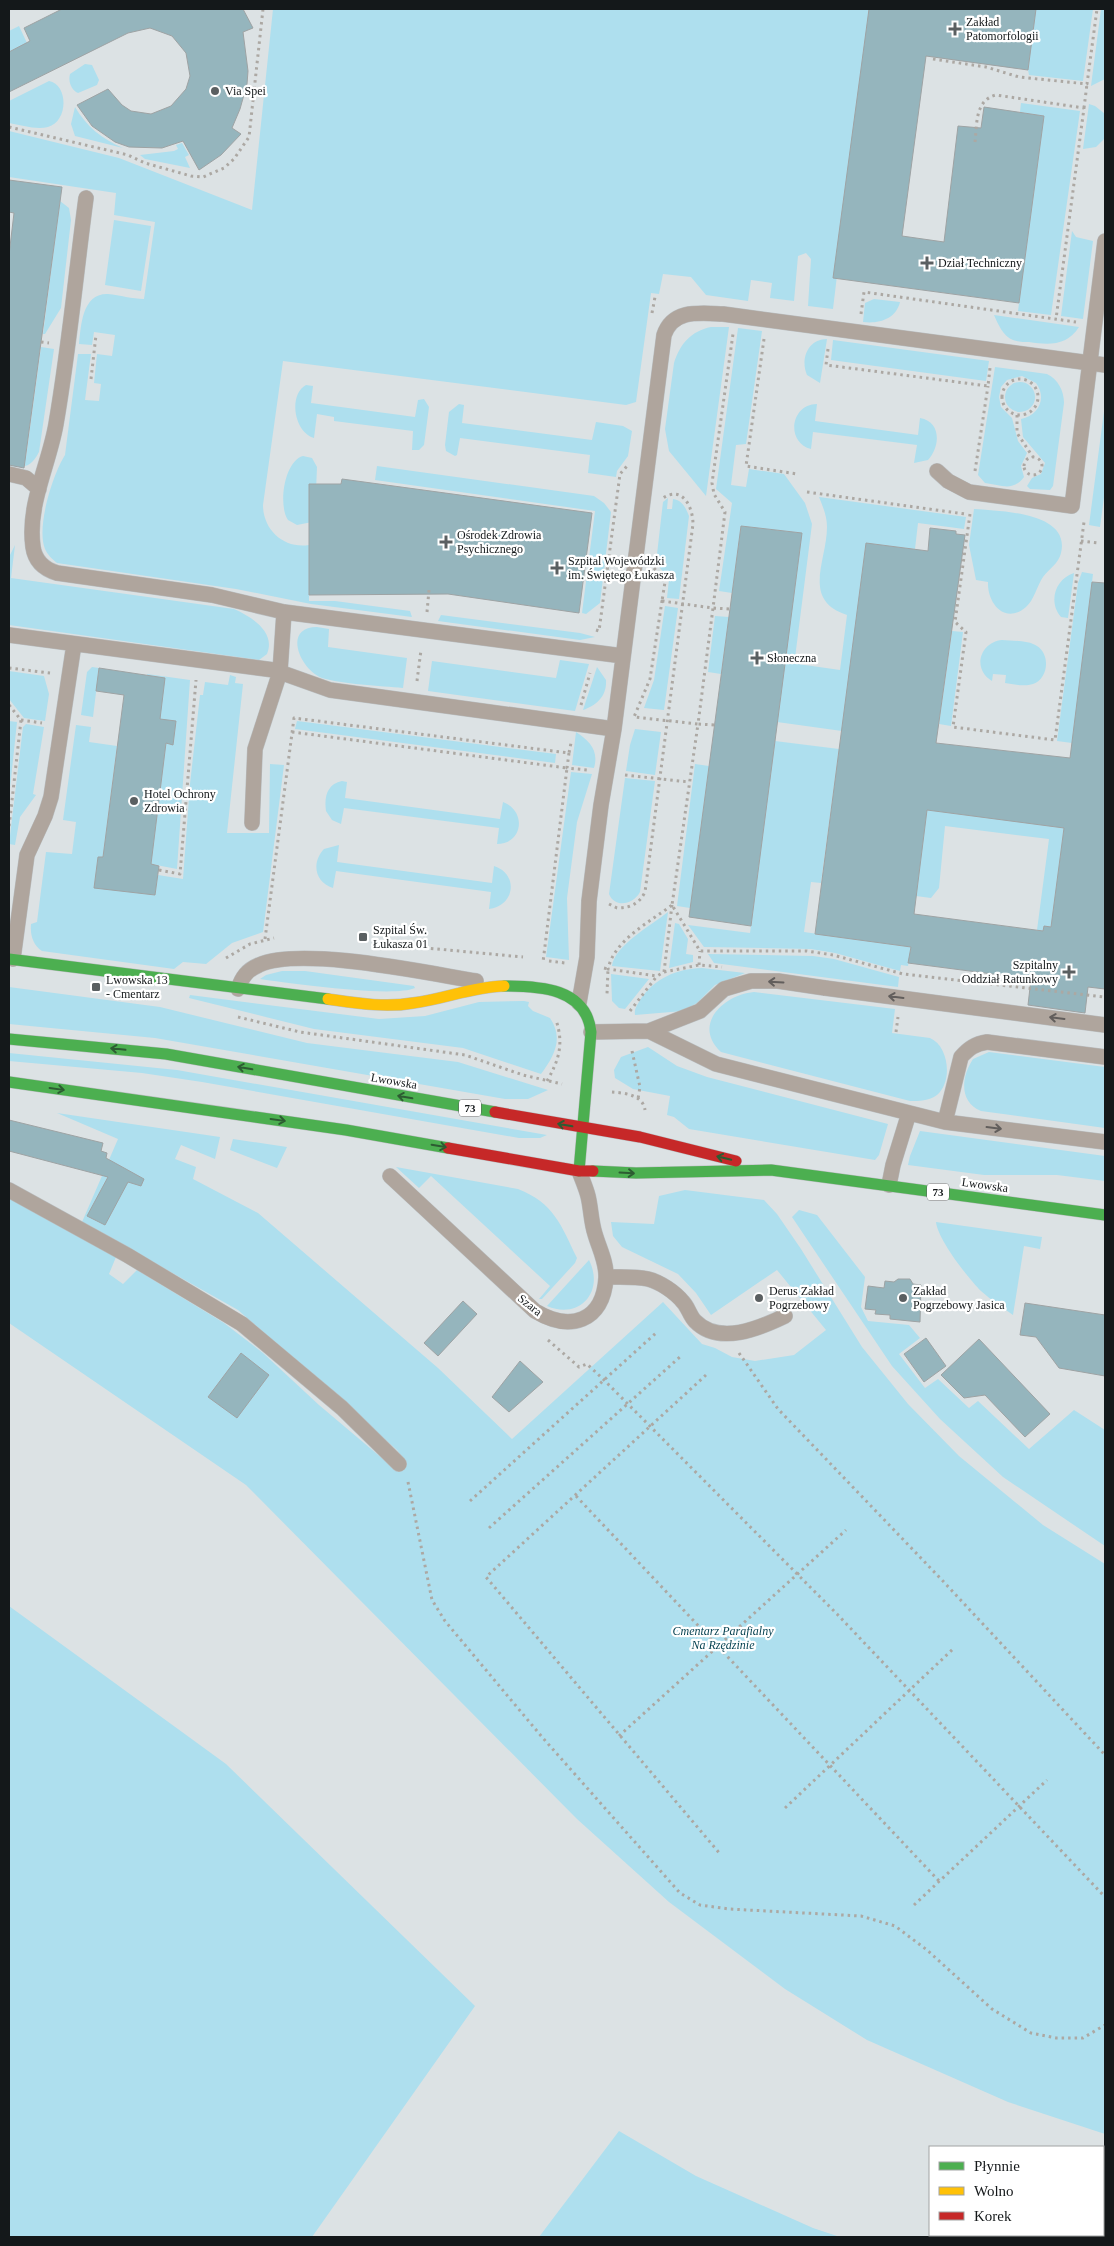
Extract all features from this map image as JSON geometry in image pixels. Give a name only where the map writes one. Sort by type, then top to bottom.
[{"type":"main road","points":[[11,959],[238,990],[394,1005],[419,1002],[479,987],[505,985],[558,992],[579,1003],[590,1019],[591,1032],[579,1171]]},
{"type":"main road","name":"Lwowska","points":[[9,1040],[166,1054],[640,1138],[771,1170],[1105,1215]]},
{"type":"main road","name":"Lwowska","points":[[9,1082],[346,1130],[579,1171],[636,1173],[771,1170]]},
{"type":"lane","points":[[86,198],[56,426],[34,511],[33,546],[35,555],[47,570],[57,574],[212,596],[284,612],[623,656]]},
{"type":"lane","points":[[937,471],[958,488],[973,493],[1072,506],[1105,241]]},
{"type":"lane","points":[[579,1003],[587,957],[589,901],[600,814],[614,729],[664,335],[671,321],[686,314],[735,316],[1105,365]]},
{"type":"lane","points":[[9,474],[26,478],[39,489]]},
{"type":"lane","points":[[252,823],[255,748],[280,672],[284,612]]},
{"type":"lane","points":[[9,635],[280,672],[330,690],[614,729]]},
{"type":"lane","points":[[11,959],[27,855],[45,816],[51,797],[74,644]]},
{"type":"lane","points":[[238,990],[242,976],[252,968],[276,960],[294,958],[369,964],[505,985]]},
{"type":"lane","points":[[591,1032],[649,1031],[700,1012],[724,990],[751,982],[778,982],[1105,1024]]},
{"type":"lane","points":[[649,1031],[716,1064],[945,1122],[1105,1142]]},
{"type":"lane","points":[[945,1122],[961,1057],[968,1049],[977,1044],[987,1042],[1105,1058]]},
{"type":"lane","points":[[889,1185],[909,1112]]},
{"type":"lane","name":"Szara","points":[[390,1176],[536,1311],[551,1320],[569,1324],[585,1319],[597,1305],[606,1277],[603,1255],[594,1233],[588,1196],[579,1171]]},
{"type":"lane","points":[[9,1190],[127,1255],[242,1324],[342,1408],[399,1464]]},
{"type":"lane","points":[[606,1277],[648,1279],[665,1287],[683,1302],[695,1321],[706,1328],[719,1332],[741,1333],[765,1326],[785,1316]]},
{"type":"path","points":[[9,128],[128,155],[145,163],[191,176],[212,175],[234,159],[249,137],[263,9]]},
{"type":"path","points":[[1056,319],[1097,9]]},
{"type":"path","points":[[933,59],[986,67],[1019,77],[1087,84]]},
{"type":"path","points":[[975,142],[981,105],[989,97],[996,95],[1084,108]]},
{"type":"path","points":[[853,316],[860,317],[864,292],[1094,325]]},
{"type":"path","points":[[652,315],[654,297]]},
{"type":"path","points":[[628,1013],[657,976],[664,972],[725,512],[714,494],[712,483],[735,316]]},
{"type":"path","points":[[767,320],[746,466],[797,474]]},
{"type":"path","points":[[831,328],[826,365],[988,386]]},
{"type":"path","points":[[91,380],[96,335]]},
{"type":"path","points":[[991,364],[975,472],[978,484],[973,493],[955,622],[966,632],[953,727],[1055,740],[1085,512]]},
{"type":"path","points":[[1022,379],[1033,384],[1038,401],[1031,412],[1017,415],[1005,407],[1002,396],[1006,385],[1011,381],[1022,379]]},
{"type":"path","points":[[1017,415],[1017,433],[1033,457],[1040,460],[1042,466],[1040,471],[1033,475],[1025,470],[1024,464],[1033,457]]},
{"type":"path","points":[[265,939],[294,718],[569,753],[596,652],[620,474],[633,459]]},
{"type":"path","points":[[807,492],[970,514]]},
{"type":"path","points":[[607,901],[617,908],[623,908],[638,903],[645,892],[694,524],[691,508],[683,497],[677,495],[667,496],[658,504]]},
{"type":"path","points":[[1081,540],[1098,543]]},
{"type":"path","points":[[632,723],[650,679],[665,582],[651,563]]},
{"type":"path","points":[[410,733],[429,590]]},
{"type":"path","points":[[662,601],[729,609]]},
{"type":"path","points":[[418,607],[437,609]]},
{"type":"path","points":[[589,629],[599,631]]},
{"type":"path","points":[[159,870],[180,874],[197,674]]},
{"type":"path","points":[[9,706],[21,720],[9,827]]},
{"type":"path","points":[[634,717],[714,725]]},
{"type":"path","points":[[292,732],[567,768],[540,989]]},
{"type":"path","points":[[672,905],[700,951],[699,964]]},
{"type":"path","points":[[657,976],[608,969],[614,953],[621,944],[672,905]]},
{"type":"path","points":[[700,951],[806,951],[833,955],[903,974],[1105,997]]},
{"type":"path","points":[[547,1081],[560,1055],[561,1045],[560,1030],[556,1019],[550,1013]]},
{"type":"path","points":[[237,1016],[300,1032],[465,1055],[523,1075],[586,1090]]},
{"type":"path","points":[[631,1049],[640,1087],[638,1099]]},
{"type":"path","points":[[719,1332],[743,1357],[778,1409],[941,1579],[1105,1755]]},
{"type":"path","points":[[470,1501],[656,1333]]},
{"type":"path","points":[[546,1338],[579,1367],[587,1364],[628,1403],[798,1575],[1105,1897]]},
{"type":"path","points":[[489,1528],[681,1356]]},
{"type":"path","points":[[706,1376],[486,1577],[721,1855]]},
{"type":"path","points":[[399,1464],[408,1483],[432,1600],[445,1622],[542,1737],[680,1893],[700,1905],[729,1909],[861,1916],[894,1926],[927,1950],[992,2009],[1031,2033],[1056,2038],[1083,2038],[1105,2024]]},
{"type":"path","points":[[576,1496],[939,1882]]},
{"type":"path","points":[[619,1736],[846,1530]]},
{"type":"path","points":[[785,1808],[953,1649]]},
{"type":"path","points":[[914,1905],[1047,1780]]},
{"type":"green space","points":[[273,9],[869,9],[833,309],[808,306],[811,259],[806,253],[798,256],[794,301],[770,298],[772,283],[751,280],[748,301],[706,295],[691,277],[663,274],[659,294],[651,293],[636,402],[626,405],[283,361],[263,505],[264,514],[271,530],[283,541],[291,544],[309,545],[309,601],[335,601],[410,611],[412,617],[311,604],[236,589],[57,563],[45,549],[43,539],[44,515],[51,487],[65,455],[78,354],[91,354],[85,400],[99,401],[101,384],[94,383],[97,354],[112,356],[115,335],[94,332],[92,345],[79,344],[84,312],[93,299],[99,295],[108,294],[144,299],[155,222],[114,215],[116,193],[9,177],[9,131],[119,158],[252,210]]},
{"type":"green space","points":[[1036,9],[1093,9],[1083,81],[1029,75],[1028,70]]},
{"type":"green space","points":[[1101,9],[1105,9],[1105,79],[1091,86]]},
{"type":"green space","points":[[19,26],[27,43],[9,52],[9,31]]},
{"type":"green space","points":[[85,64],[92,65],[99,80],[97,85],[78,93],[71,85],[69,80],[70,74]]},
{"type":"green space","points":[[49,81],[56,84],[63,96],[64,104],[62,111],[55,124],[39,128],[9,123],[9,101]]},
{"type":"green space","points":[[1021,103],[1080,111],[1051,315],[1018,311],[1044,116],[1020,112]]},
{"type":"green space","points":[[1089,104],[1105,114],[1105,138],[1096,147],[1083,149]]},
{"type":"green space","points":[[75,107],[96,132],[108,141],[123,148],[75,136],[71,124]]},
{"type":"green space","points":[[182,143],[189,155],[185,157],[190,168],[145,159],[140,155],[174,151],[178,149],[176,145]]},
{"type":"green space","points":[[60,201],[69,208],[71,220],[61,308],[45,334],[43,334]]},
{"type":"green space","points":[[114,220],[151,226],[141,291],[105,285]]},
{"type":"green space","points":[[1072,231],[1076,237],[1093,241],[1083,319],[1061,316]]},
{"type":"green space","points":[[874,299],[900,302],[895,313],[886,319],[875,322],[863,322],[865,303]]},
{"type":"green space","points":[[994,315],[1079,327],[1069,338],[1057,343],[1019,342],[1006,336]]},
{"type":"green space","points":[[711,327],[729,327],[706,496],[669,451],[665,429],[676,356],[687,339]]},
{"type":"green space","points":[[738,328],[762,331],[746,444],[736,445],[731,485],[746,487],[749,469],[784,474],[805,503],[812,524],[795,658],[798,664],[840,670],[847,615],[833,608],[824,600],[820,590],[821,566],[827,527],[826,515],[819,497],[966,517],[964,529],[918,523],[915,549],[866,543],[842,731],[777,722],[802,533],[741,526],[732,593],[719,591],[732,503],[716,489]]},
{"type":"green space","points":[[827,339],[820,383],[807,375],[804,363],[810,346],[815,342]]},
{"type":"green space","points":[[833,340],[989,361],[986,381],[831,360]]},
{"type":"green space","points":[[41,347],[54,349],[39,452],[30,464],[19,467],[9,466],[9,455],[26,457]]},
{"type":"green space","points":[[995,367],[1047,374],[1057,382],[1062,390],[1064,403],[1053,486],[1050,490],[1030,489],[1027,486],[1032,478],[1041,474],[1045,463],[1023,437],[1021,419],[1037,410],[1041,394],[1036,383],[1022,376],[1007,380],[1001,387],[999,397],[1001,407],[1012,418],[1018,441],[1027,453],[1021,466],[1024,477],[1016,485],[1006,486],[985,483],[978,475]]},
{"type":"green space","points":[[1020,382],[1026,383],[1034,391],[1034,403],[1026,411],[1020,412],[1014,411],[1006,403],[1005,397],[1006,391],[1014,383]]},
{"type":"green space","points":[[306,385],[313,386],[311,403],[415,417],[418,400],[424,399],[429,407],[424,445],[419,450],[412,450],[413,431],[334,421],[334,417],[317,414],[314,438],[302,429],[296,413],[297,397],[300,390]]},
{"type":"green space","points":[[459,404],[464,405],[462,423],[592,440],[596,422],[623,426],[632,431],[628,456],[617,471],[616,477],[588,473],[590,455],[460,438],[457,455],[455,456],[446,451],[445,445],[449,412]]},
{"type":"green space","points":[[817,404],[815,421],[918,435],[920,418],[927,420],[932,424],[937,436],[935,449],[928,460],[914,463],[917,445],[813,432],[811,449],[797,439],[794,424],[801,410]]},
{"type":"green space","points":[[1105,404],[1105,490],[1100,527],[1089,525]]},
{"type":"green space","points":[[303,456],[312,458],[317,467],[315,515],[312,522],[297,525],[288,520],[283,505],[283,495],[291,466]]},
{"type":"green space","points":[[377,466],[594,496],[604,503],[611,512],[600,603],[586,614],[582,613],[595,511],[375,480]]},
{"type":"green space","points":[[668,498],[667,509],[672,509],[673,499],[683,505],[689,516],[679,599],[667,598],[669,579],[656,563],[663,502]]},
{"type":"green space","points":[[974,509],[1031,516],[1055,529],[1061,539],[1061,553],[1058,560],[1043,577],[1029,604],[1018,612],[1004,613],[994,604],[988,590],[988,582],[976,580],[969,545]]},
{"type":"green space","points":[[15,545],[11,578],[234,609],[248,616],[261,626],[268,639],[267,654],[259,660],[9,625],[9,557]]},
{"type":"green space","points":[[1082,572],[1093,574],[1072,743],[1057,741],[1078,583]]},
{"type":"green space","points":[[1074,573],[1068,618],[1061,617],[1057,611],[1054,598],[1062,580]]},
{"type":"green space","points":[[665,606],[678,608],[664,710],[644,708],[654,680]]},
{"type":"green space","points":[[441,615],[580,633],[595,637],[580,640],[438,621]]},
{"type":"green space","points":[[715,616],[729,617],[721,674],[708,672]]},
{"type":"green space","points":[[317,627],[329,629],[328,647],[407,658],[403,688],[340,682],[314,674],[302,658],[298,650],[297,641],[300,634],[306,629]]},
{"type":"green space","points":[[952,631],[963,632],[951,726],[939,724]]},
{"type":"green space","points":[[1002,640],[1029,643],[1041,650],[1046,666],[1045,672],[1038,681],[1030,685],[1019,685],[1005,683],[1006,675],[993,674],[992,681],[986,676],[980,663],[981,656],[989,645]]},
{"type":"green space","points":[[560,660],[589,664],[575,711],[428,691],[432,661],[556,678]]},
{"type":"green space","points":[[92,667],[99,668],[93,717],[81,715],[87,672]]},
{"type":"green space","points":[[597,667],[606,680],[605,691],[597,703],[583,710]]},
{"type":"green space","points":[[9,671],[44,676],[49,694],[45,721],[24,718],[9,699]]},
{"type":"green space","points":[[147,674],[190,680],[177,869],[151,864],[166,743],[173,744],[176,722],[160,720]]},
{"type":"green space","points":[[230,675],[236,677],[235,683],[243,684],[227,833],[269,833],[270,764],[284,765],[263,932],[232,943],[206,964],[183,962],[174,969],[42,951],[39,949],[34,943],[31,924],[37,922],[46,852],[72,854],[76,822],[63,820],[76,725],[91,727],[89,742],[117,746],[103,857],[98,857],[94,887],[155,895],[158,875],[183,879],[190,784],[200,695],[203,695],[205,682],[228,685]]},
{"type":"green space","points":[[9,721],[17,722],[9,798]]},
{"type":"green space","points":[[297,721],[556,754],[555,763],[295,729]]},
{"type":"green space","points":[[26,724],[44,727],[33,794],[36,795],[20,817],[15,845],[9,844],[23,727]]},
{"type":"green space","points":[[635,729],[661,732],[655,775],[626,771],[630,745]]},
{"type":"green space","points":[[576,732],[592,747],[595,756],[594,768],[572,765]]},
{"type":"green space","points":[[775,741],[839,749],[821,883],[811,882],[804,932],[911,947],[908,966],[901,965],[900,971],[835,953],[811,949],[704,947],[688,925],[750,933]]},
{"type":"green space","points":[[695,764],[709,766],[690,908],[677,906]]},
{"type":"green space","points":[[571,772],[592,774],[577,822],[567,898],[569,960],[546,957]]},
{"type":"green space","points":[[625,778],[655,781],[640,892],[629,902],[620,903],[612,899],[609,894]]},
{"type":"green space","points":[[342,781],[347,782],[345,798],[500,819],[503,802],[511,806],[516,812],[519,826],[517,833],[512,839],[506,843],[497,844],[499,828],[344,808],[341,824],[332,820],[326,811],[326,796],[333,785]]},
{"type":"green space","points":[[927,810],[1064,828],[1051,927],[1044,926],[1043,931],[1037,930],[1049,839],[945,826],[939,888],[931,898],[916,896]]},
{"type":"green space","points":[[339,845],[337,862],[492,883],[494,866],[502,870],[507,876],[511,889],[509,896],[504,902],[498,907],[489,909],[491,892],[336,871],[333,888],[322,881],[316,866],[317,860],[324,849]]},
{"type":"green space","points":[[668,912],[660,971],[612,966],[614,958],[627,943]]},
{"type":"green space","points":[[675,923],[679,924],[688,939],[686,954],[693,955],[693,962],[669,968]]},
{"type":"green space","points":[[708,954],[813,956],[834,959],[899,977],[898,987],[714,963]]},
{"type":"green space","points":[[702,968],[745,973],[715,985],[697,1003],[683,1011],[635,1015],[635,1009],[640,1000],[659,980],[683,970]]},
{"type":"green space","points":[[282,971],[305,971],[414,986],[415,988],[403,991],[364,991],[260,979],[266,975]]},
{"type":"green space","points":[[611,974],[649,979],[625,1009],[619,1008],[612,1001]]},
{"type":"green space","points":[[9,987],[160,1007],[307,1043],[458,1062],[548,1090],[528,1099],[505,1099],[155,1038],[9,1024]]},
{"type":"green space","points":[[754,992],[895,1009],[892,1033],[930,1038],[941,1048],[947,1065],[947,1073],[942,1089],[931,1098],[910,1101],[721,1052],[713,1042],[710,1032],[711,1022],[715,1013],[722,1005],[732,999],[742,994]]},
{"type":"green space","points":[[190,995],[379,1019],[425,1016],[479,1002],[524,1001],[529,1002],[528,1006],[533,1011],[550,1018],[557,1040],[550,1061],[541,1074],[463,1048],[314,1029],[189,998]]},
{"type":"green space","points":[[648,1047],[677,1066],[707,1077],[888,1124],[879,1155],[875,1160],[689,1129],[674,1117],[667,1115],[670,1096],[633,1089],[615,1078],[614,1070],[621,1057]]},
{"type":"green space","points":[[989,1052],[1105,1067],[1105,1128],[981,1111],[974,1107],[969,1102],[964,1088],[966,1073],[973,1059]]},
{"type":"green space","points":[[9,1053],[177,1070],[547,1135],[540,1138],[519,1138],[202,1082],[142,1073],[9,1061]]},
{"type":"green space","name":"Cmentarz Parafialny Na Rzędzinie","points":[[57,1113],[220,1137],[215,1159],[181,1145],[175,1159],[196,1167],[193,1179],[258,1213],[438,1368],[512,1439],[663,1302],[702,1344],[732,1357],[755,1361],[794,1355],[826,1330],[777,1270],[711,1315],[696,1293],[678,1274],[622,1247],[613,1236],[611,1222],[654,1224],[659,1196],[685,1190],[764,1200],[777,1214],[801,1249],[862,1347],[908,1404],[959,1456],[1043,1525],[1105,1564],[1105,2134],[1008,2102],[867,2040],[785,1989],[669,1902],[577,1819],[246,1485],[9,1323],[9,1197],[116,1257],[109,1274],[123,1284],[137,1270],[224,1323],[263,1353],[319,1405],[396,1470],[406,1462],[397,1450],[238,1310],[82,1222],[118,1139]]},
{"type":"green space","points":[[920,1131],[1105,1156],[1105,1181],[1057,1175],[984,1175],[908,1165]]},
{"type":"green space","points":[[233,1139],[287,1147],[277,1168],[230,1150]]},
{"type":"green space","points":[[396,1167],[518,1189],[530,1195],[548,1208],[561,1225],[577,1258],[575,1263],[542,1299],[539,1299],[550,1286],[431,1176],[419,1188]]},
{"type":"green space","points":[[799,1210],[817,1215],[865,1277],[861,1307],[868,1321],[909,1325],[920,1338],[899,1354],[925,1388],[938,1379],[969,1408],[978,1401],[1029,1449],[1074,1410],[1105,1430],[1105,1546],[1003,1477],[940,1419],[892,1366],[792,1217]]},
{"type":"green space","points":[[936,1222],[1042,1237],[1040,1249],[1024,1246],[1013,1315],[981,1291],[969,1277],[942,1239]]},
{"type":"green space","points":[[589,1260],[594,1283],[586,1300],[579,1306],[569,1309],[547,1306]]},
{"type":"green space","points":[[9,1606],[226,1764],[475,2006],[312,2237],[9,2237]]},
{"type":"green space","points":[[619,2131],[696,2176],[813,2228],[840,2237],[539,2237]]},
{"type":"building","name":"Via Spei","points":[[62,9],[243,9],[253,28],[243,32],[248,71],[247,84],[232,128],[241,134],[221,155],[199,170],[183,141],[162,148],[129,147],[115,142],[92,126],[77,105],[108,89],[122,105],[131,111],[151,114],[171,106],[186,89],[190,76],[186,53],[172,36],[150,28],[128,33],[9,92],[9,52],[30,41],[24,28]]},
{"type":"building","points":[[869,9],[1036,9],[1028,70],[926,56],[902,236],[944,242],[958,126],[981,128],[984,107],[1044,116],[1019,303],[833,278]]},
{"type":"building","points":[[9,180],[62,187],[24,468],[9,465],[9,255],[14,213],[9,212]]},
{"type":"building","points":[[342,479],[592,513],[579,613],[448,594],[309,595],[309,484],[341,484]]},
{"type":"building","points":[[741,526],[802,533],[751,926],[689,917]]},
{"type":"building","points":[[930,528],[956,531],[956,534],[965,535],[936,743],[1070,758],[1092,582],[1105,583],[1105,989],[1088,987],[1085,1013],[1028,1005],[1031,979],[908,963],[911,947],[815,934],[866,543],[928,551]],"holes":[[[927,810],[1064,828],[1051,927],[1044,926],[1043,931],[914,914]]]},
{"type":"building","name":"Hotel Ochrony Zdrowia","points":[[99,668],[165,678],[160,719],[176,721],[173,745],[166,743],[151,864],[159,866],[155,895],[94,888],[98,857],[103,857],[124,695],[96,691]]},
{"type":"building","points":[[9,1120],[103,1143],[101,1151],[107,1153],[106,1158],[144,1179],[141,1186],[128,1182],[105,1225],[87,1216],[108,1177],[9,1151]]},
{"type":"building","points":[[898,1279],[910,1279],[913,1284],[921,1285],[920,1322],[890,1319],[890,1315],[875,1314],[876,1310],[865,1309],[868,1286],[884,1288],[885,1281],[894,1282]]},
{"type":"building","points":[[463,1301],[477,1314],[438,1356],[424,1343]]},
{"type":"building","points":[[1025,1303],[1105,1315],[1105,1376],[1059,1368],[1036,1337],[1020,1335]]},
{"type":"building","points":[[926,1338],[946,1366],[924,1382],[904,1354]]},
{"type":"building","points":[[979,1339],[1050,1414],[1025,1437],[985,1395],[964,1398],[941,1375]]},
{"type":"building","points":[[241,1353],[269,1375],[237,1418],[208,1397]]},
{"type":"building","points":[[520,1361],[543,1382],[509,1412],[492,1397]]},
{"type":"traffic: fast","points":[[9,959],[328,999]]},
{"type":"traffic: fast","points":[[504,986],[532,987],[559,992],[571,998],[580,1006],[587,1017],[591,1032],[579,1171]]},
{"type":"traffic: fast","points":[[9,1039],[166,1054],[495,1112]]},
{"type":"traffic: fast","points":[[9,1082],[346,1130],[448,1148]]},
{"type":"traffic: fast","points":[[593,1171],[636,1173],[771,1170],[1105,1215]]},
{"type":"traffic: slow","points":[[328,999],[392,1005],[425,1001],[480,989],[504,986]]},
{"type":"traffic: jam","points":[[495,1112],[640,1137],[736,1161]]},
{"type":"traffic: jam","points":[[448,1148],[579,1171],[593,1171]]},
{"type":"place","name":"Zakład Patomorfologii","points":[[955,29]]},
{"type":"place","name":"Via Spei","points":[[215,91]]},
{"type":"place","name":"Dział Techniczny","points":[[927,263]]},
{"type":"place","name":"Ośrodek Zdrowia Psychicznego","points":[[446,542]]},
{"type":"place","name":"Szpital Wojewódzki im. Świętego Łukasza","points":[[557,568]]},
{"type":"place","name":"Słoneczna","points":[[757,658]]},
{"type":"place","name":"Hotel Ochrony Zdrowia","points":[[134,801]]},
{"type":"place","name":"Szpital Św. Łukasza 01","points":[[363,937]]},
{"type":"place","name":"Szpitalny Oddział Ratunkowy","points":[[1069,972]]},
{"type":"place","name":"Lwowska 13 - Cmentarz","points":[[96,987]]},
{"type":"place","name":"Derus Zakład Pogrzebowy","points":[[759,1298]]},
{"type":"place","name":"Zakład Pogrzebowy Jasica","points":[[903,1298]]}]
